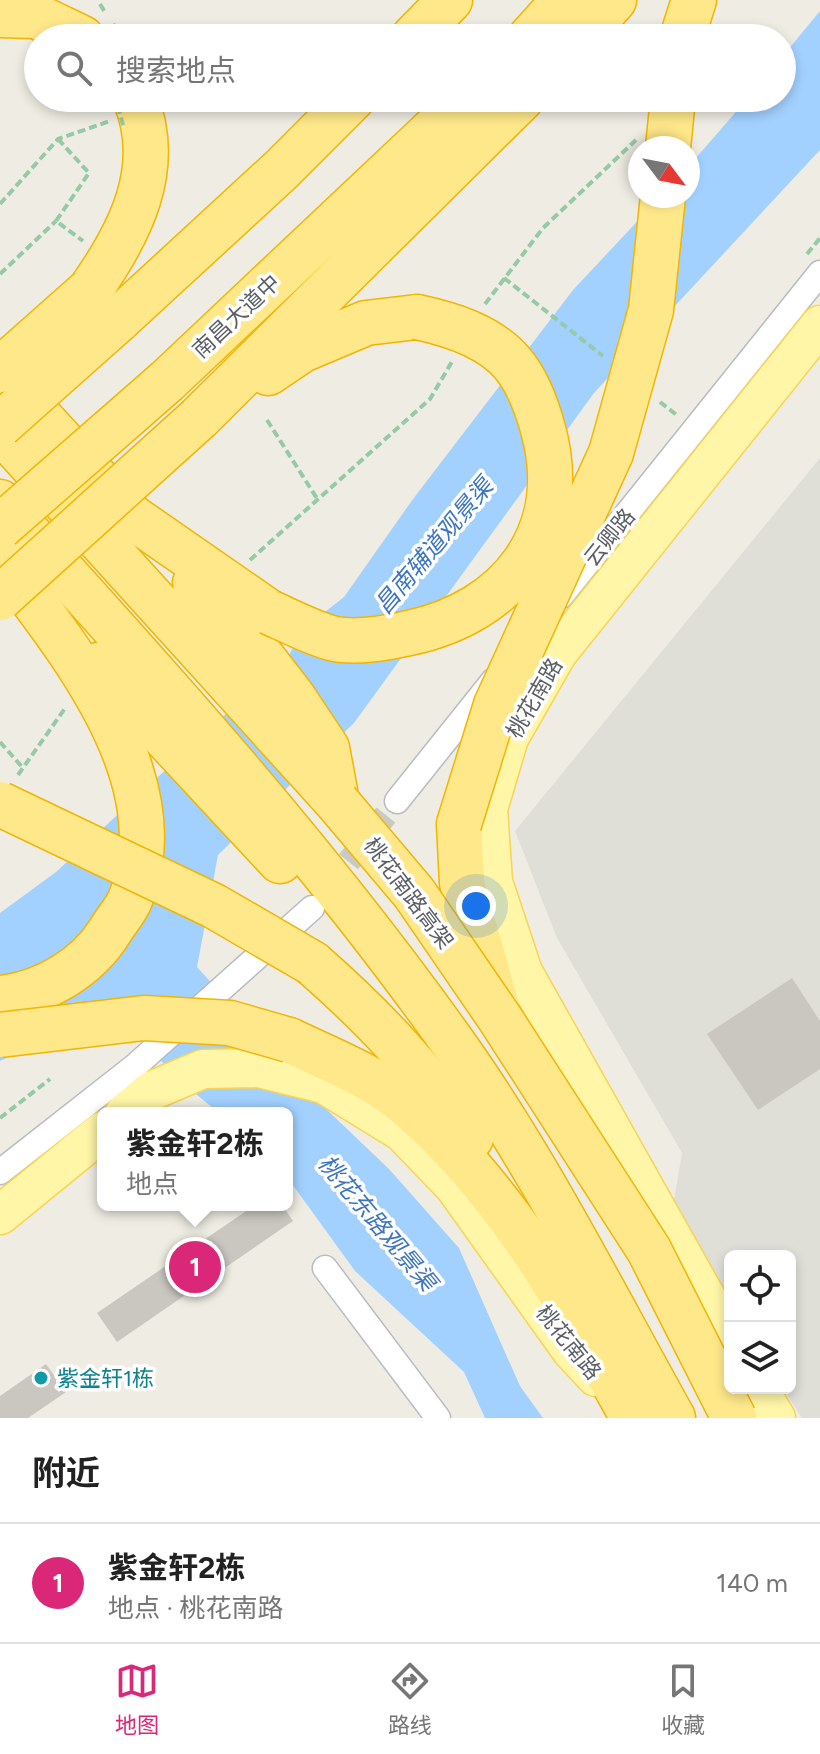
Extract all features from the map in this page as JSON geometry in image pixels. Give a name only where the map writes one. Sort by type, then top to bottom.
[{"type":"highway","points":[[427,24],[450,0]]},
{"type":"highway","points":[[543,24],[564,0]]},
{"type":"highway","points":[[593,24],[614,0]]},
{"type":"highway","points":[[686,24],[694,0]]},
{"type":"highway","points":[[0,15],[36,16],[53,24]]},
{"type":"highway","points":[[0,428],[103,306],[137,203],[146,162],[143,118],[126,112]]},
{"type":"highway","points":[[337,802],[327,748],[261,628],[132,517],[0,372],[103,306],[281,170],[339,112]]},
{"type":"highway","name":"南昌大道中","points":[[0,527],[167,381],[452,112]]},
{"type":"highway","points":[[0,598],[199,418],[508,112]]},
{"type":"highway","points":[[669,136],[672,112]]},
{"type":"highway","points":[[501,1020],[462,883],[459,824],[496,705],[611,453],[651,310],[662,208]]},
{"type":"highway","points":[[199,418],[302,350],[366,323],[417,317],[450,324],[478,337],[512,363],[537,405],[551,456],[549,508],[535,549],[506,585],[472,611],[433,628],[384,639],[333,639],[261,628]]},
{"type":"highway","name":"桃花南路高架","points":[[0,428],[337,802],[414,893],[501,1020],[649,1250],[734,1418]]},
{"type":"highway","points":[[0,502],[176,723],[286,849],[362,921],[448,1036],[508,1130],[645,1417]]},
{"type":"highway","points":[[0,556],[176,723]]},
{"type":"highway","points":[[0,556],[99,695],[131,770],[142,841],[130,900],[101,946],[64,977],[19,996],[0,998]]},
{"type":"highway","points":[[8,791],[312,963],[375,1019],[424,1073],[485,1159],[539,1260]]},
{"type":"highway","points":[[0,1035],[144,1018],[230,1023],[289,1040],[404,1102],[465,1161],[539,1260],[645,1417]]},
{"type":"main road","name":"桃花南路","points":[[724,1329],[523,972],[493,882],[488,809],[509,738],[557,654],[820,325]]},
{"type":"main road","name":"桃花南路","points":[[137,1090],[203,1069],[259,1068],[324,1084],[402,1132],[454,1186],[571,1350],[645,1417]]},
{"type":"main road","points":[[0,1215],[97,1136]]},
{"type":"main road","points":[[762,1394],[776,1418]]},
{"type":"street","name":"云卿路","points":[[397,801],[820,273]]},
{"type":"street","points":[[109,1107],[137,1090],[227,985],[312,908]]},
{"type":"street","points":[[0,1172],[97,1114]]},
{"type":"street","points":[[325,1268],[438,1418]]},
{"type":"path","points":[[0,204],[58,139],[126,112]]},
{"type":"path","points":[[0,274],[56,221],[89,173],[58,139]]},
{"type":"path","points":[[56,221],[87,244]]},
{"type":"path","points":[[504,278],[614,365]]},
{"type":"path","points":[[650,394],[680,417]]},
{"type":"path","points":[[267,420],[318,500]]},
{"type":"path","points":[[8,791],[74,695]]},
{"type":"path","points":[[0,742],[23,768]]},
{"type":"path","points":[[0,1118],[50,1079]]},
{"type":"shaded area","points":[[820,458],[820,1418],[802,1418],[787,1394],[796,1394],[796,1250],[724,1250],[724,1294],[672,1212],[682,1153],[557,938],[515,831]]},
{"type":"water","points":[[820,11],[820,150],[594,393],[354,723],[218,855],[197,967],[324,1107],[389,1169],[459,1248],[520,1386],[543,1418],[485,1418],[464,1372],[355,1271],[293,1185],[293,1107],[212,1107],[174,1076],[123,1016],[101,1016],[0,1061],[0,913],[56,872],[289,655],[302,630],[344,597],[413,499],[573,290],[650,208],[700,208],[700,153],[736,112],[796,112],[796,40]]},
{"type":"building","points":[[792,978],[820,1021],[820,1069],[758,1110],[707,1034]]},
{"type":"building","points":[[246,1211],[286,1211],[293,1221],[117,1342],[97,1313]]},
{"type":"building","name":"紫金轩1栋","points":[[46,1364],[66,1392],[28,1418],[0,1418],[0,1396]]},
{"type":"tunnel","points":[[326,890],[397,801]]},
{"type":"place","name":"紫金轩2栋","points":[[195,1267]]},
{"type":"place","name":"紫金轩1栋","points":[[41,1378]]},
{"type":"water label","name":"昌南辅道观景渠","points":[[434,546]]},
{"type":"water label","name":"桃花东路观景渠","points":[[377,1223]]}]
